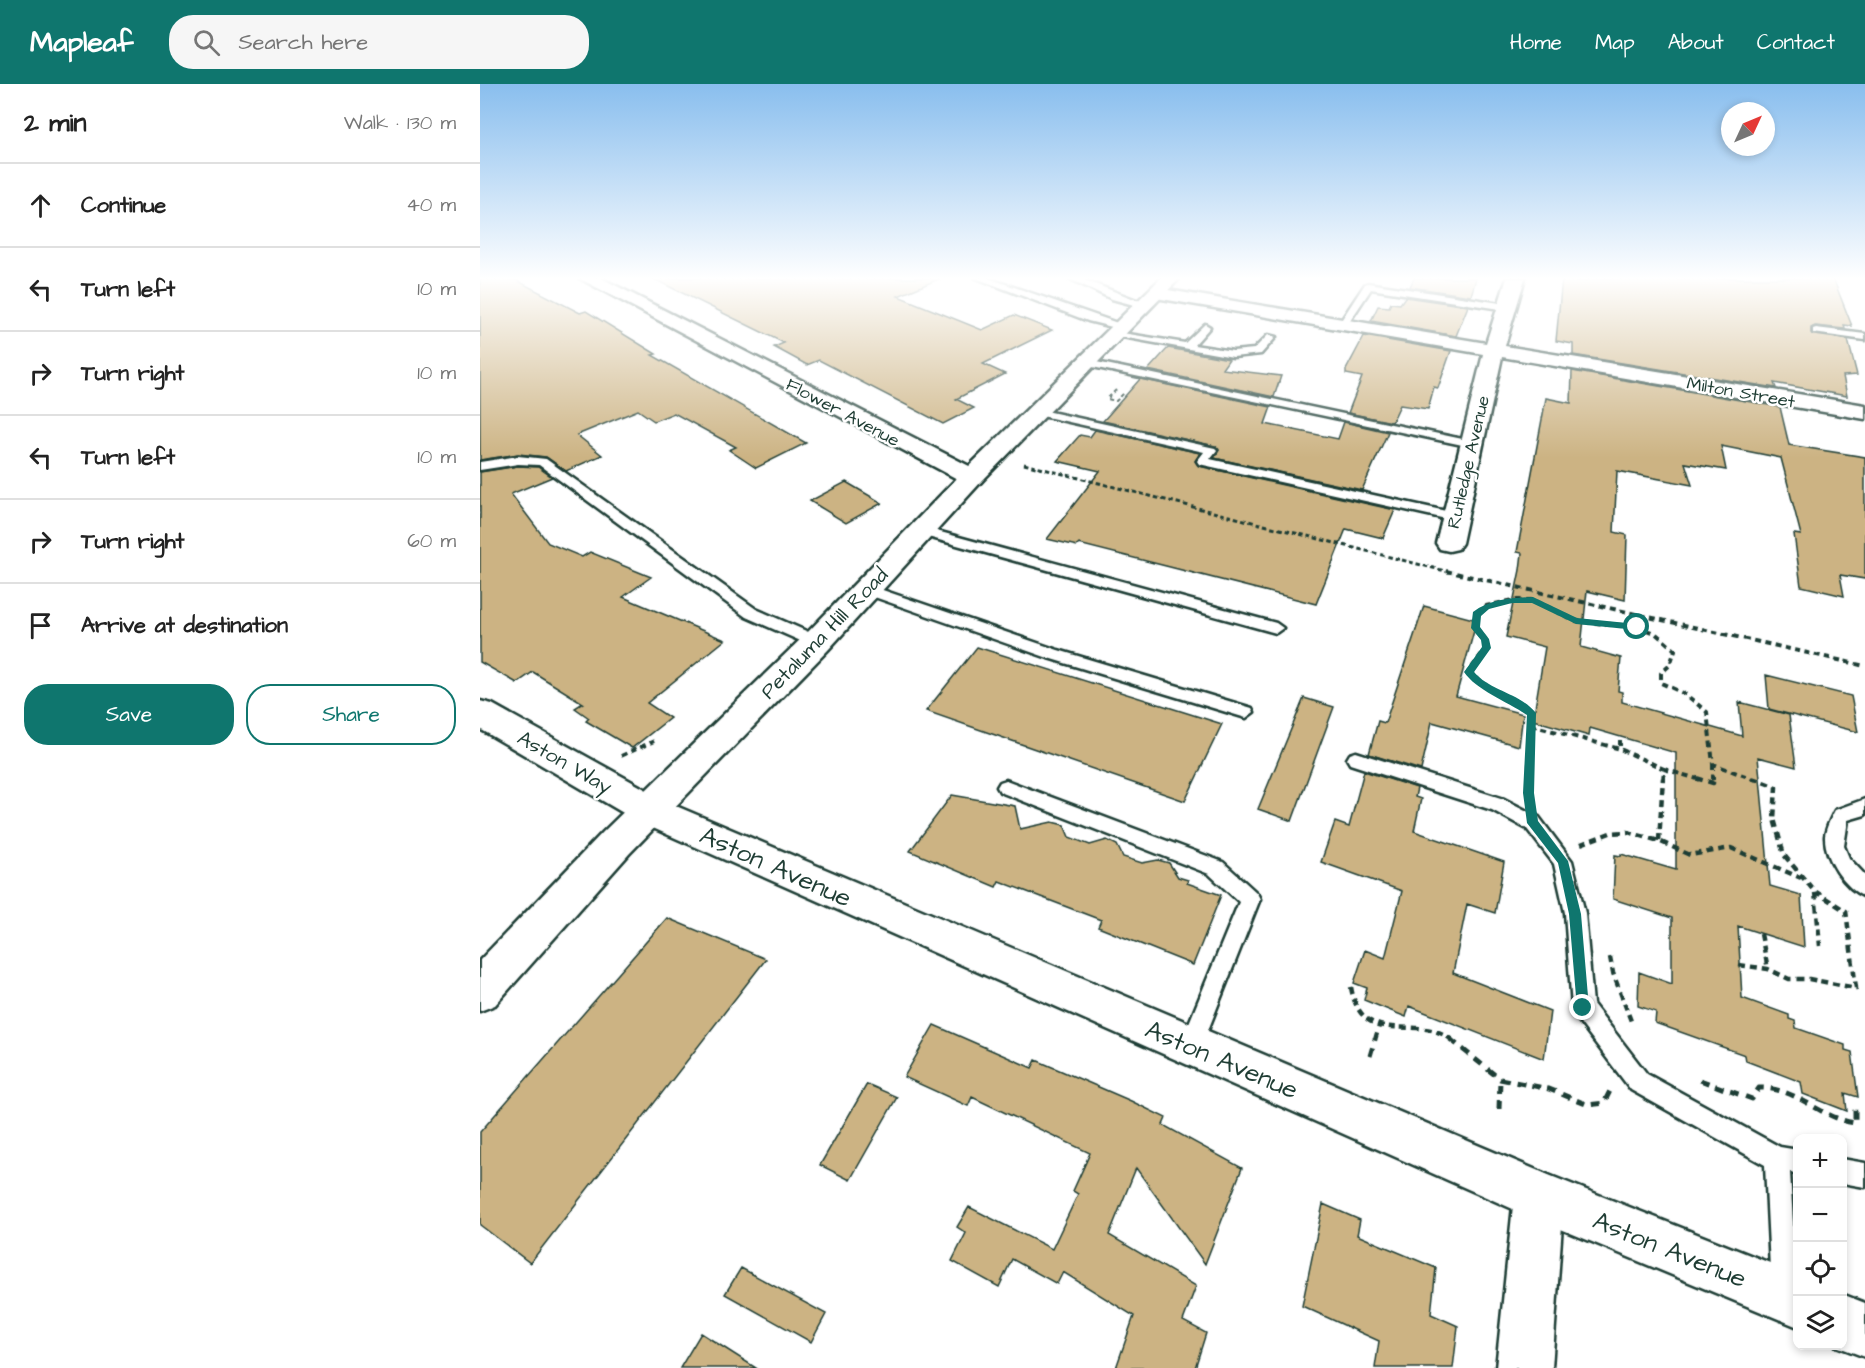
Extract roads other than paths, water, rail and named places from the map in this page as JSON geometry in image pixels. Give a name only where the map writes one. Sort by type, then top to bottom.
[{"type":"street","name":"Flower Avenue","points":[[704,338],[972,477]]},
{"type":"street","name":"Petaluma Hill Road","points":[[480,990],[616,843],[868,590],[972,477],[1113,338]]},
{"type":"street","name":"Milton Street","points":[[1421,338],[1865,412]]},
{"type":"street","name":"Rutledge Avenue","points":[[1449,543],[1498,338]]},
{"type":"street","name":"Aston Way","points":[[480,713],[650,810]]},
{"type":"street","name":"Aston Avenue","points":[[650,810],[1539,1196],[1791,1298]]},
{"type":"street","points":[[1524,1368],[1539,1196]]},
{"type":"street","points":[[1847,1323],[1865,1330]]},
{"type":"lane","points":[[1151,338],[1233,354],[1257,352],[1270,338]]},
{"type":"lane","points":[[1188,346],[1195,338]]},
{"type":"lane","points":[[1087,363],[1472,444]]},
{"type":"lane","points":[[1037,412],[1211,450],[1203,461],[1455,517]]},
{"type":"lane","points":[[480,466],[518,460],[542,462],[751,614],[817,642]]},
{"type":"lane","points":[[922,531],[1086,579],[1276,628]]},
{"type":"lane","points":[[868,590],[1053,654],[1246,712]]},
{"type":"lane","points":[[1356,759],[1498,804],[1533,823],[1563,861],[1575,914],[1583,1008],[1639,1082],[1787,1160],[1791,1298]]},
{"type":"lane","points":[[1006,787],[1216,868],[1250,899],[1191,1045]]},
{"type":"lane","points":[[1865,807],[1841,815],[1833,829],[1835,850],[1849,873],[1865,888]]},
{"type":"lane","points":[[1847,1172],[1865,1175]]}]
